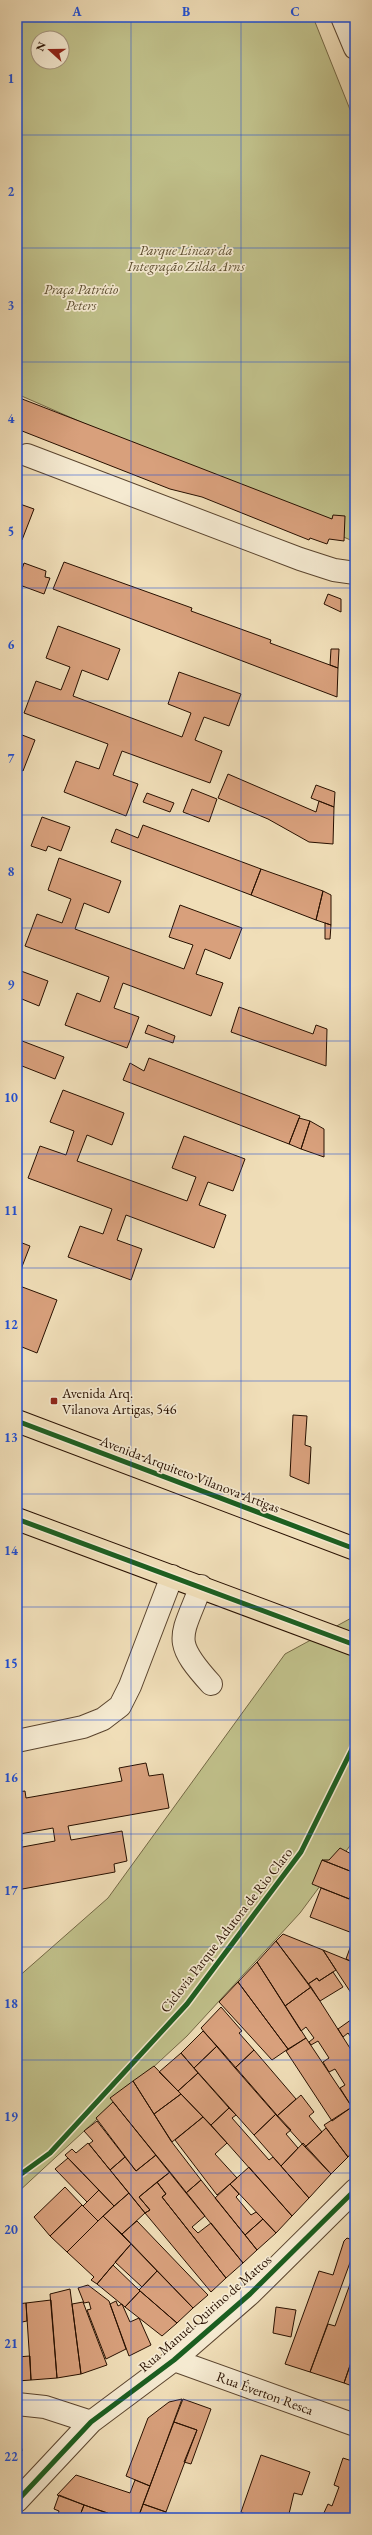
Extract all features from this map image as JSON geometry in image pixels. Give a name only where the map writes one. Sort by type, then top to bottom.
[{"type":"main road","name":"Avenida Arquiteto Vilanova Artigas","points":[[17,1421],[355,1550]]},
{"type":"main road","points":[[17,1519],[201,1586],[355,1645]]},
{"type":"street","points":[[342,17],[355,48]]},
{"type":"street","points":[[27,455],[300,559],[334,570],[355,573]]},
{"type":"street","points":[[17,1741],[83,1727],[103,1719],[120,1706],[130,1686],[172,1576]]},
{"type":"street","points":[[201,1586],[183,1634],[185,1651],[192,1663],[211,1684]]},
{"type":"street","name":"Rua Manuel Quirino de Mattos","points":[[17,2501],[91,2422],[174,2360],[250,2294],[355,2190]]},
{"type":"street","name":"Rua Éverton Resca","points":[[174,2360],[355,2425]]},
{"type":"street","points":[[17,2404],[45,2408],[91,2422]]},
{"type":"green space","name":"Parque Linear da Integração Zilda Arns","points":[[17,17],[313,17],[355,122],[355,542],[17,394]]},
{"type":"green space","points":[[355,1616],[355,1839],[300,1913],[187,2036],[17,2193],[17,1978],[108,1898],[285,1654]]},
{"type":"building","points":[[17,397],[332,519],[333,515],[345,516],[344,541],[329,539],[327,544],[310,538],[309,540],[202,497],[170,489],[17,429]]},
{"type":"building","points":[[17,503],[34,509],[22,540],[17,538]]},
{"type":"building","points":[[64,562],[192,608],[191,611],[271,640],[270,643],[338,668],[337,697],[53,589]]},
{"type":"building","points":[[24,563],[46,571],[45,577],[50,578],[44,594],[17,584]]},
{"type":"building","points":[[328,594],[341,599],[341,612],[324,604]]},
{"type":"building","points":[[58,626],[120,649],[108,680],[82,670],[73,696],[182,737],[191,713],[168,704],[179,672],[241,694],[229,726],[204,717],[195,740],[222,751],[210,783],[122,751],[113,775],[138,784],[126,816],[64,792],[76,761],[99,769],[108,744],[24,713],[36,681],[61,690],[70,667],[46,658]]},
{"type":"building","points":[[331,649],[339,649],[338,668],[330,665]]},
{"type":"building","points":[[17,733],[35,740],[23,771],[17,768]]},
{"type":"building","points":[[228,774],[316,812],[319,801],[334,807],[333,844],[309,842],[268,819],[218,798]]},
{"type":"building","points":[[316,785],[335,792],[334,807],[311,798]]},
{"type":"building","points":[[192,789],[217,799],[209,822],[183,812]]},
{"type":"building","points":[[147,793],[174,803],[170,812],[143,802]]},
{"type":"building","points":[[42,817],[70,827],[61,851],[48,846],[46,851],[31,846]]},
{"type":"building","points":[[143,825],[261,869],[251,895],[111,842],[116,829],[138,838]]},
{"type":"building","points":[[59,858],[121,881],[109,913],[84,903],[75,929],[184,969],[193,945],[169,937],[180,905],[242,928],[230,959],[205,949],[196,974],[223,983],[211,1016],[123,983],[114,1008],[139,1017],[127,1048],[65,1025],[77,993],[100,1002],[109,977],[25,946],[37,914],[62,923],[71,899],[48,890]]},
{"type":"building","points":[[261,869],[323,891],[316,920],[251,895]]},
{"type":"building","points":[[323,891],[331,895],[331,925],[316,920]]},
{"type":"building","points":[[325,923],[331,925],[330,939],[325,939]]},
{"type":"building","points":[[21,971],[48,981],[39,1006],[17,997],[17,980]]},
{"type":"building","points":[[239,1007],[313,1034],[316,1025],[327,1029],[326,1066],[231,1032]]},
{"type":"building","points":[[148,1025],[175,1036],[173,1043],[145,1033]]},
{"type":"building","points":[[17,1039],[64,1057],[55,1079],[17,1064]]},
{"type":"building","points":[[149,1058],[300,1116],[289,1144],[123,1080],[130,1063],[144,1071]]},
{"type":"building","points":[[63,1090],[124,1113],[112,1145],[87,1135],[77,1161],[187,1201],[196,1177],[172,1168],[184,1136],[245,1159],[233,1191],[208,1182],[199,1205],[226,1215],[214,1248],[126,1215],[117,1240],[142,1249],[131,1280],[68,1257],[80,1226],[103,1234],[112,1209],[28,1178],[40,1146],[66,1155],[74,1131],[50,1122]]},
{"type":"building","points":[[299,1118],[310,1121],[301,1149],[289,1144]]},
{"type":"building","points":[[310,1121],[324,1129],[324,1157],[301,1149]]},
{"type":"building","points":[[17,1241],[30,1246],[18,1277],[17,1277]]},
{"type":"building","points":[[17,1285],[57,1300],[37,1353],[17,1345]]},
{"type":"building","points":[[293,1415],[307,1416],[305,1445],[311,1447],[309,1484],[290,1476]]},
{"type":"building","points":[[146,1763],[149,1776],[163,1774],[169,1808],[68,1826],[71,1840],[122,1831],[127,1861],[114,1864],[115,1872],[17,1890],[17,1848],[55,1841],[53,1828],[20,1834],[22,1841],[17,1842],[17,1792],[25,1791],[26,1798],[122,1781],[119,1768]]},
{"type":"building","points":[[340,1848],[355,1856],[355,1873],[322,1860],[329,1860]]},
{"type":"building","points":[[322,1860],[355,1873],[355,1887],[349,1899],[312,1884]]},
{"type":"building","points":[[321,1888],[355,1901],[355,1934],[310,1917]]},
{"type":"building","points":[[283,1934],[323,1950],[336,1970],[319,1981],[317,1978],[308,1984],[276,1941]]},
{"type":"building","points":[[355,1934],[355,1963],[346,1959]]},
{"type":"building","points":[[276,1941],[311,1987],[285,2006],[257,1962]]},
{"type":"building","points":[[323,1950],[355,1963],[355,1999],[336,1970]]},
{"type":"building","points":[[257,1962],[306,2038],[288,2049],[238,1982]]},
{"type":"building","points":[[333,1972],[343,1987],[320,2001],[308,1984],[317,1978],[319,1981]]},
{"type":"building","points":[[238,1982],[288,2049],[272,2060],[219,2002]]},
{"type":"building","points":[[311,1987],[355,2056],[355,2112],[340,2088],[345,2085],[335,2069],[329,2072],[323,2062],[329,2058],[318,2041],[311,2045],[309,2042],[314,2038],[306,2027],[301,2031],[285,2006]]},
{"type":"building","points":[[221,2007],[242,2031],[239,2033],[254,2050],[235,2068],[201,2028]]},
{"type":"building","points":[[355,2017],[355,2043],[348,2033],[343,2037],[338,2029]]},
{"type":"building","points":[[203,2031],[217,2046],[194,2068],[181,2053]]},
{"type":"building","points":[[306,2038],[352,2107],[332,2121],[286,2051]]},
{"type":"building","points":[[217,2046],[276,2114],[254,2135],[194,2068]]},
{"type":"building","points":[[254,2050],[296,2099],[277,2116],[235,2068]]},
{"type":"building","points":[[181,2053],[198,2073],[178,2091],[159,2072]]},
{"type":"building","points":[[154,2066],[181,2094],[154,2114],[133,2081]]},
{"type":"building","points":[[198,2073],[229,2108],[211,2125],[178,2091]]},
{"type":"building","points":[[133,2081],[171,2141],[201,2180],[186,2193],[110,2098]]},
{"type":"building","points":[[181,2094],[203,2117],[172,2142],[154,2114]]},
{"type":"building","points":[[301,2095],[314,2112],[309,2116],[322,2132],[305,2147],[277,2116]]},
{"type":"building","points":[[113,2102],[156,2155],[136,2171],[96,2118]]},
{"type":"building","points":[[352,2107],[355,2112],[355,2149],[348,2157],[324,2125]]},
{"type":"building","points":[[229,2108],[236,2115],[232,2118],[269,2160],[273,2157],[309,2198],[292,2216],[211,2125]]},
{"type":"building","points":[[276,2114],[291,2130],[286,2134],[298,2148],[281,2166],[254,2135]]},
{"type":"building","points":[[203,2117],[227,2143],[215,2154],[237,2178],[217,2195],[175,2140]]},
{"type":"building","points":[[97,2121],[125,2157],[110,2170],[89,2144],[93,2141],[84,2131]]},
{"type":"building","points":[[326,2128],[348,2157],[331,2174],[305,2147]]},
{"type":"building","points":[[88,2143],[129,2193],[114,2206],[65,2155],[72,2149],[76,2153]]},
{"type":"building","points":[[303,2143],[331,2174],[309,2198],[281,2166]]},
{"type":"building","points":[[156,2155],[170,2172],[139,2197],[150,2210],[145,2213],[110,2170],[125,2157],[136,2171]]},
{"type":"building","points":[[68,2158],[99,2190],[87,2202],[55,2169]]},
{"type":"building","points":[[249,2167],[292,2216],[276,2233],[230,2184]]},
{"type":"building","points":[[170,2172],[205,2216],[192,2227],[198,2233],[211,2223],[243,2263],[226,2278],[162,2197],[166,2194],[157,2182]]},
{"type":"building","points":[[201,2180],[257,2250],[243,2263],[186,2193]]},
{"type":"building","points":[[157,2182],[166,2194],[162,2197],[226,2278],[211,2292],[145,2213],[150,2210],[139,2197]]},
{"type":"building","points":[[230,2184],[239,2194],[236,2197],[251,2215],[256,2212],[263,2219],[245,2235],[215,2198]]},
{"type":"building","points":[[65,2187],[82,2205],[50,2236],[34,2217]]},
{"type":"building","points":[[99,2190],[114,2206],[98,2221],[83,2206]]},
{"type":"building","points":[[129,2193],[145,2213],[122,2234],[103,2216]]},
{"type":"building","points":[[82,2205],[98,2221],[67,2252],[50,2236]]},
{"type":"building","points":[[103,2216],[131,2244],[97,2284],[91,2280],[94,2277],[67,2252]]},
{"type":"building","points":[[263,2219],[276,2233],[257,2250],[245,2235]]},
{"type":"building","points":[[137,2221],[208,2295],[193,2308],[122,2234]]},
{"type":"building","points":[[347,2238],[355,2241],[355,2249],[310,2372],[285,2364],[319,2271],[333,2275],[344,2241]]},
{"type":"building","points":[[131,2244],[157,2271],[142,2287],[115,2262]]},
{"type":"building","points":[[113,2265],[140,2291],[125,2307],[97,2284]]},
{"type":"building","points":[[355,2270],[355,2351],[344,2383],[310,2372],[328,2324],[335,2326]]},
{"type":"building","points":[[157,2271],[193,2308],[177,2323],[139,2290]]},
{"type":"building","points":[[88,2285],[109,2301],[126,2349],[106,2359],[87,2310],[91,2309],[89,2302],[84,2303],[78,2288]]},
{"type":"building","points":[[70,2289],[81,2374],[57,2378],[50,2294]]},
{"type":"building","points":[[140,2291],[177,2323],[162,2336],[125,2307]]},
{"type":"building","points":[[51,2300],[57,2378],[31,2380],[26,2303]]},
{"type":"building","points":[[116,2301],[118,2306],[122,2304],[130,2322],[139,2318],[151,2345],[129,2356],[110,2304]]},
{"type":"building","points":[[83,2302],[107,2365],[81,2374],[72,2304]]},
{"type":"building","points":[[26,2303],[27,2321],[17,2323],[17,2304]]},
{"type":"building","points":[[276,2307],[296,2310],[291,2337],[273,2333]]},
{"type":"building","points":[[355,2351],[355,2387],[344,2383]]},
{"type":"building","points":[[30,2356],[31,2380],[17,2381],[17,2357]]},
{"type":"building","points":[[182,2399],[150,2486],[126,2476],[148,2418],[169,2402]]},
{"type":"building","points":[[183,2399],[211,2409],[191,2464],[184,2462],[197,2430],[174,2422]]},
{"type":"building","points":[[17,2418],[22,2451],[17,2455]]},
{"type":"building","points":[[174,2422],[197,2430],[166,2512],[143,2504]]},
{"type":"building","points":[[261,2455],[310,2472],[302,2495],[294,2493],[288,2518],[254,2518],[241,2512]]},
{"type":"building","points":[[343,2458],[355,2462],[355,2505],[350,2518],[327,2518],[323,2515],[328,2504],[332,2506],[339,2487],[334,2485]]},
{"type":"building","points":[[76,2475],[130,2493],[135,2480],[150,2486],[138,2518],[120,2518],[57,2495]]},
{"type":"building","points":[[59,2495],[84,2505],[79,2518],[57,2518],[59,2511],[54,2509]]},
{"type":"building","points":[[143,2504],[166,2512],[165,2518],[138,2518]]},
{"type":"building","points":[[84,2505],[108,2513],[107,2518],[79,2518]]},
{"type":"cycle path","points":[[17,1421],[355,1549]]},
{"type":"cycle path","points":[[17,1519],[355,1645]]},
{"type":"cycle path","name":"Ciclovia Parque Adutora de Rio Claro","points":[[17,2177],[50,2153],[187,2004],[301,1852],[355,1743]]},
{"type":"cycle path","points":[[17,2501],[91,2422],[174,2360],[250,2294],[355,2190]]},
{"type":"place","name":"Avenida Arq. Vilanova Artigas, 546","points":[[54,1401]]},
{"type":"park label","name":"Praça Patrício Peters","points":[[81,298]]}]
